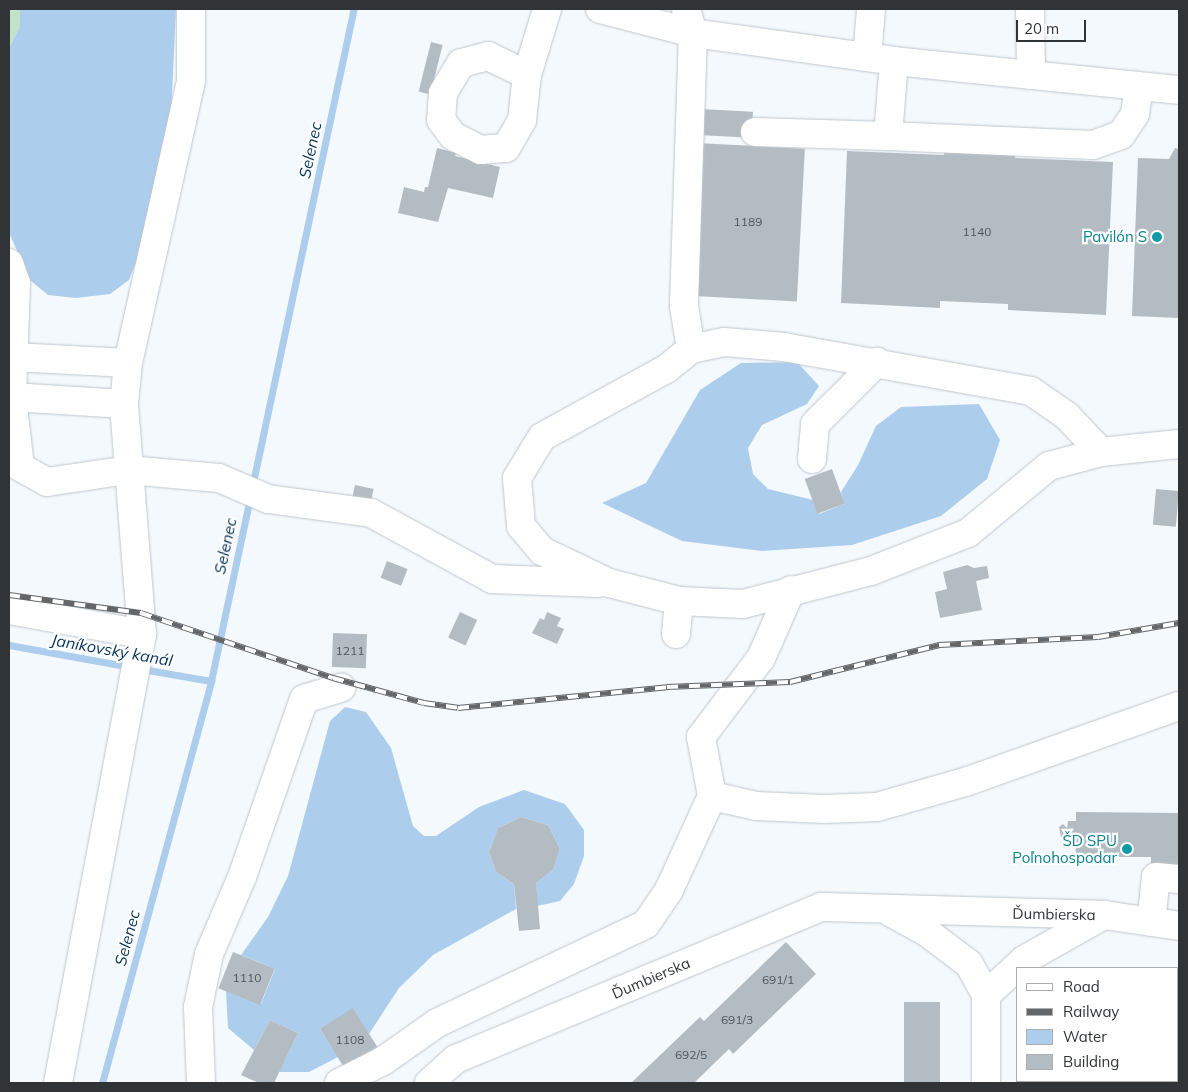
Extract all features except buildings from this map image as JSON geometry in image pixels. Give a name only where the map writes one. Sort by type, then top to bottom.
[{"type":"street","points":[[58,1083],[142,634],[124,404],[128,363],[191,80],[191,9]]},
{"type":"street","points":[[527,75],[547,9]]},
{"type":"street","points":[[600,9],[690,21],[894,61],[1179,90]]},
{"type":"street","points":[[866,57],[871,9]]},
{"type":"street","points":[[1030,9],[1031,75]]},
{"type":"street","points":[[690,21],[684,306],[691,350]]},
{"type":"street","points":[[888,136],[894,61]]},
{"type":"street","points":[[755,132],[1093,145],[1121,135],[1135,114],[1139,87]]},
{"type":"street","points":[[9,263],[16,283],[12,397],[20,467],[47,482],[128,470],[218,478],[268,499],[371,513],[492,579],[609,583]]},
{"type":"street","points":[[1101,452],[1067,416],[1032,391],[877,362],[768,345],[724,342],[691,350],[666,369],[542,437],[517,478],[521,526],[542,551],[609,583],[678,601],[742,604],[871,571],[968,533],[1049,466],[1101,452],[1179,444]]},
{"type":"street","points":[[13,358],[128,363]]},
{"type":"street","points":[[812,459],[814,424],[877,362]]},
{"type":"street","points":[[12,397],[124,404]]},
{"type":"street","points":[[339,1083],[383,1061],[437,1023],[646,924],[669,890],[712,796],[701,737],[761,658],[792,590]]},
{"type":"street","points":[[676,634],[678,601]]},
{"type":"street","points":[[9,610],[142,634]]},
{"type":"street","points":[[201,1083],[198,1006],[209,954],[242,878],[304,699],[341,688]]},
{"type":"street","points":[[712,796],[756,806],[824,809],[877,807],[968,781],[1179,706]]},
{"type":"street","points":[[1151,922],[1156,878],[1179,879]]},
{"type":"street","name":"Ďumbierska","points":[[430,1083],[456,1059],[821,907],[1104,915],[1179,926]]},
{"type":"street","name":"Ďumbierska","points":[[884,910],[928,933],[969,964],[986,995],[986,1083]]},
{"type":"street","points":[[1016,967],[1024,960],[1104,915]]},
{"type":"street","points":[[986,995],[1016,967]]},
{"type":"green space","points":[[9,9],[20,9],[20,26],[9,48]]},
{"type":"green space","points":[[1178,1056],[1179,1083],[1042,1083],[1178,1082]]},
{"type":"water","points":[[20,9],[176,9],[170,138],[155,213],[129,280],[110,294],[76,298],[48,295],[31,281],[9,233],[9,48],[20,26]]},
{"type":"water","points":[[797,362],[819,386],[807,404],[762,425],[748,448],[753,474],[768,489],[813,500],[819,514],[844,504],[841,492],[858,465],[876,426],[901,407],[979,404],[1000,440],[987,479],[941,516],[852,545],[762,551],[682,541],[602,503],[646,483],[700,390],[741,363]]},
{"type":"water","points":[[345,707],[366,712],[391,748],[413,826],[424,836],[436,836],[479,807],[524,790],[565,804],[584,830],[584,856],[574,884],[560,901],[537,906],[536,883],[553,870],[560,849],[548,825],[521,817],[498,828],[489,852],[496,872],[514,884],[516,909],[433,955],[399,988],[369,1034],[353,1009],[320,1029],[338,1057],[309,1072],[279,1072],[298,1033],[270,1020],[254,1050],[228,1028],[226,991],[261,1004],[275,969],[241,955],[268,917],[288,876],[330,721]]},
{"type":"waterway","name":"Selenec","points":[[252,487],[354,9]]},
{"type":"waterway","name":"Selenec","points":[[102,1083],[211,681],[250,497]]},
{"type":"waterway","name":"Janíkovský kanál","points":[[9,645],[131,667]]},
{"type":"waterway","name":"Janíkovský kanál","points":[[142,669],[211,681]]},
{"type":"railway","points":[[9,595],[141,613],[333,678],[424,703],[458,708],[667,687],[790,682],[939,645],[1098,637],[1179,623]]},
{"type":"place","name":"Pavilón S","points":[[1157,237]]},
{"type":"place","name":"ŠD SPU Poľnohospodar","points":[[1127,849]]}]
